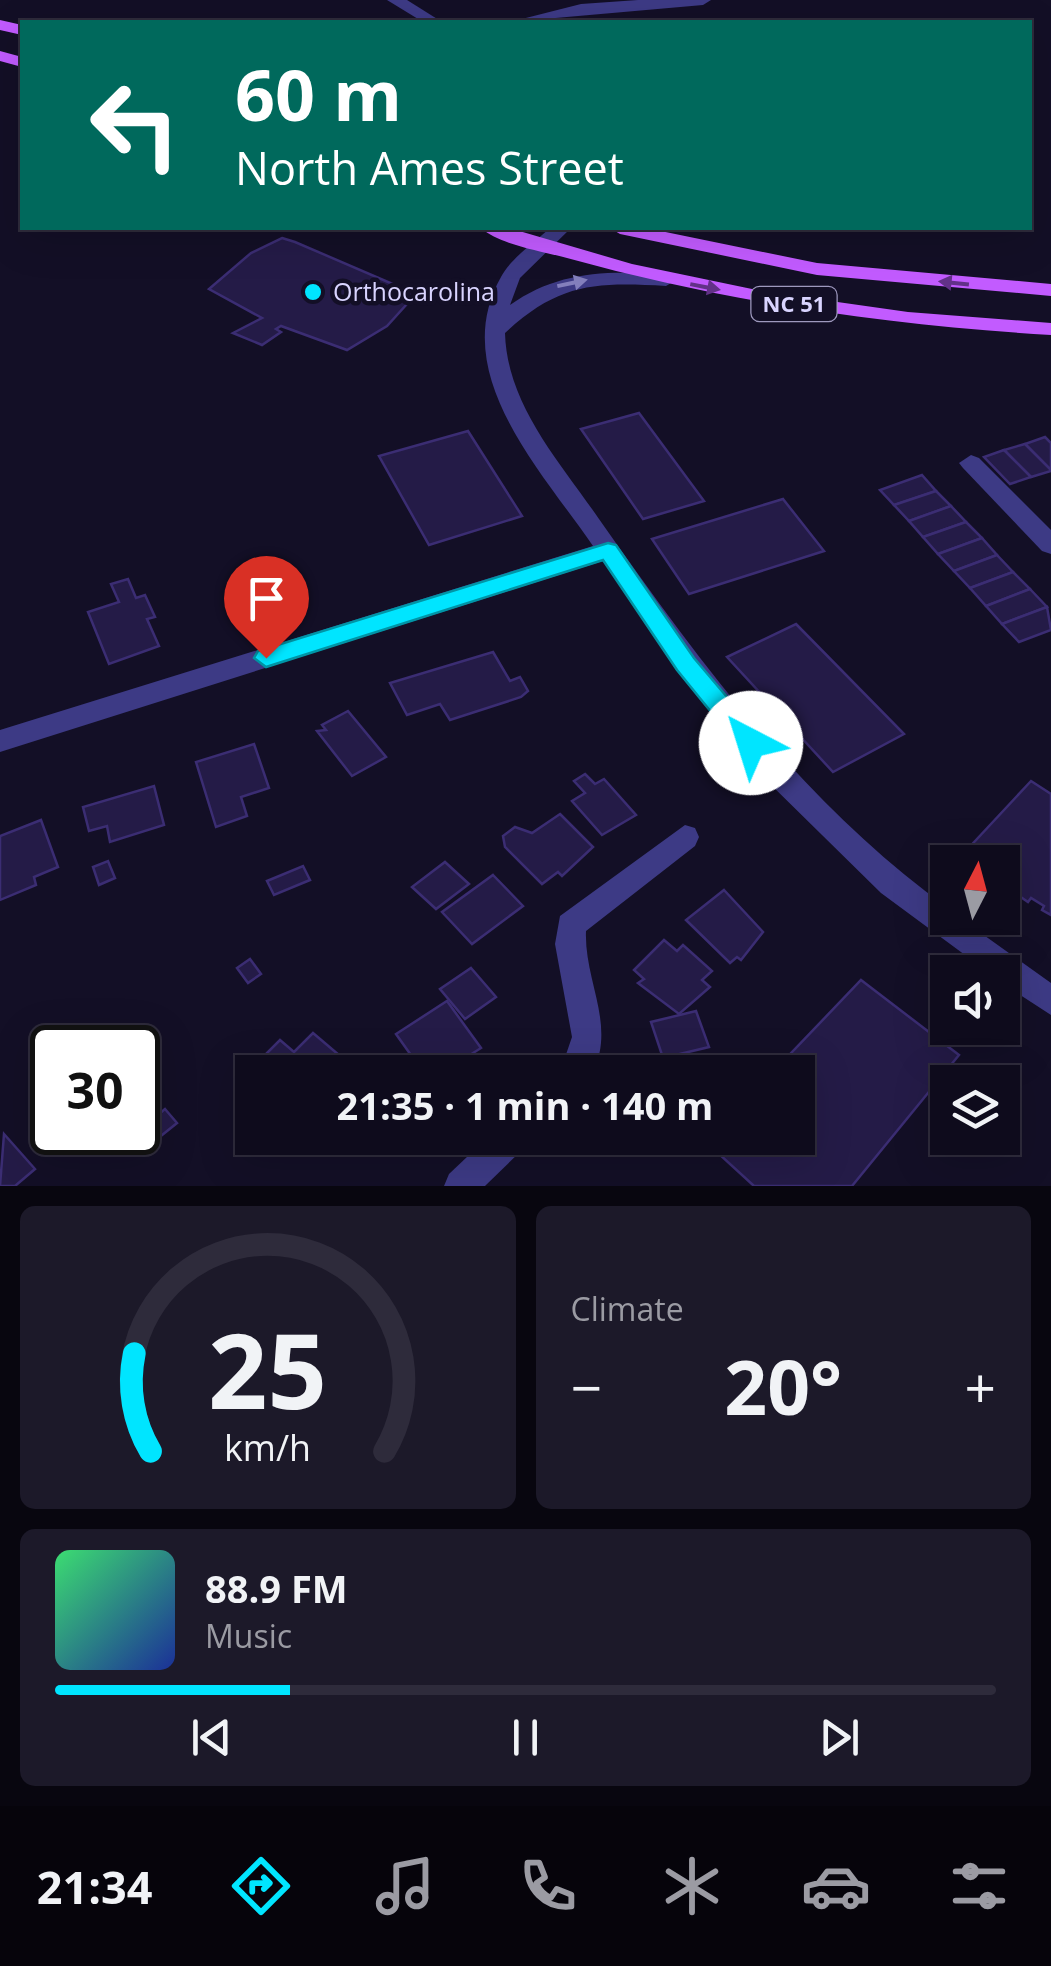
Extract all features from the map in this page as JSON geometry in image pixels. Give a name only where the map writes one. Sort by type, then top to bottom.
[{"type":"main road","name":"NC 51","points":[[498,230],[666,280],[810,307],[1051,328]]},
{"type":"main road","name":"NC 51","points":[[630,230],[818,269],[1051,290]]},
{"type":"street","points":[[395,0],[430,20]]},
{"type":"street","points":[[528,20],[580,9],[703,0]]},
{"type":"street","points":[[559,230],[511,276],[494,319],[495,364],[518,418],[686,664],[773,769],[892,884],[1051,1001]]},
{"type":"street","points":[[494,332],[520,303],[538,291],[578,280],[666,280]]},
{"type":"street","points":[[972,463],[1051,546]]},
{"type":"street","points":[[1024,516],[1051,508]]},
{"type":"street","points":[[0,742],[608,550]]},
{"type":"street","points":[[587,1055],[588,1026],[568,943],[571,925],[685,837]]},
{"type":"street","points":[[462,1186],[493,1155]]},
{"type":"building","name":"Orthocarolina","points":[[282,238],[416,294],[387,326],[347,350],[281,326],[276,329],[281,332],[262,345],[233,333],[262,318],[209,289],[251,253]]},
{"type":"building","points":[[639,413],[704,501],[643,519],[581,429]]},
{"type":"building","points":[[468,431],[522,516],[429,545],[379,456]]},
{"type":"building","points":[[1045,437],[1051,443],[1051,470],[1025,444]]},
{"type":"building","points":[[1025,444],[1051,471],[1031,477],[1004,450]]},
{"type":"building","points":[[1004,450],[1031,477],[1010,484],[984,457]]},
{"type":"building","points":[[922,475],[936,491],[894,505],[880,490]]},
{"type":"building","points":[[936,491],[951,506],[909,521],[894,505]]},
{"type":"building","points":[[783,499],[824,551],[689,594],[652,539]]},
{"type":"building","points":[[951,506],[966,522],[923,537],[909,521]]},
{"type":"building","points":[[966,522],[982,538],[938,554],[923,537]]},
{"type":"building","points":[[982,538],[997,555],[954,571],[938,554]]},
{"type":"building","points":[[997,555],[1013,572],[970,588],[954,571]]},
{"type":"building","points":[[1013,572],[1030,589],[986,606],[970,588]]},
{"type":"building","points":[[128,579],[136,598],[145,595],[155,617],[147,619],[159,646],[109,664],[88,612],[119,602],[111,584]]},
{"type":"building","points":[[1030,589],[1047,607],[1002,624],[986,606]]},
{"type":"building","points":[[1047,607],[1051,630],[1019,642],[1002,624]]},
{"type":"building","points":[[796,624],[904,734],[833,772],[727,657]]},
{"type":"building","points":[[493,652],[510,681],[520,677],[528,691],[521,697],[450,720],[440,704],[407,715],[390,683]]},
{"type":"building","points":[[348,711],[386,757],[352,776],[317,731],[326,730],[322,725]]},
{"type":"building","points":[[254,744],[269,788],[241,797],[247,816],[216,827],[196,762]]},
{"type":"building","points":[[585,774],[595,784],[604,779],[636,815],[602,835],[572,801],[585,793],[574,781]]},
{"type":"building","points":[[1031,781],[1051,794],[1051,915],[1031,898],[1028,902],[1020,896],[1020,845],[971,845]]},
{"type":"building","points":[[154,786],[164,825],[110,842],[107,826],[89,831],[83,807]]},
{"type":"building","points":[[560,814],[593,847],[562,876],[558,872],[542,884],[505,847],[503,836],[515,827],[532,833]]},
{"type":"building","points":[[41,820],[58,867],[34,877],[36,885],[0,900],[0,836]]},
{"type":"building","points":[[108,861],[115,878],[99,885],[93,867]]},
{"type":"building","points":[[445,862],[469,884],[436,909],[412,887]]},
{"type":"building","points":[[303,866],[310,880],[274,895],[267,881]]},
{"type":"building","points":[[493,875],[523,906],[472,944],[442,912]]},
{"type":"building","points":[[724,890],[763,932],[741,960],[737,957],[730,963],[686,920]]},
{"type":"building","points":[[664,940],[677,951],[683,945],[712,971],[702,980],[710,987],[679,1014],[638,983],[644,979],[634,970]]},
{"type":"building","points":[[250,959],[261,974],[248,983],[237,968]]},
{"type":"building","points":[[471,968],[496,997],[465,1019],[440,989]]},
{"type":"building","points":[[861,980],[930,1033],[930,1045],[946,1045],[959,1055],[951,1065],[930,1065],[930,1091],[852,1186],[754,1186],[720,1155],[815,1155],[815,1055],[789,1055]]},
{"type":"building","points":[[447,1001],[481,1048],[470,1055],[411,1055],[396,1034]]},
{"type":"building","points":[[696,1011],[709,1047],[662,1055],[651,1022]]},
{"type":"building","points":[[313,1033],[339,1055],[265,1055],[280,1040],[294,1052]]},
{"type":"building","points":[[165,1109],[177,1123],[160,1137],[160,1113]]},
{"type":"building","points":[[4,1134],[35,1169],[15,1186],[0,1186]]},
{"type":"place","name":"Orthocarolina","points":[[313,292]]},
{"type":"route","points":[[266,658],[608,550],[686,664],[751,743]]}]
